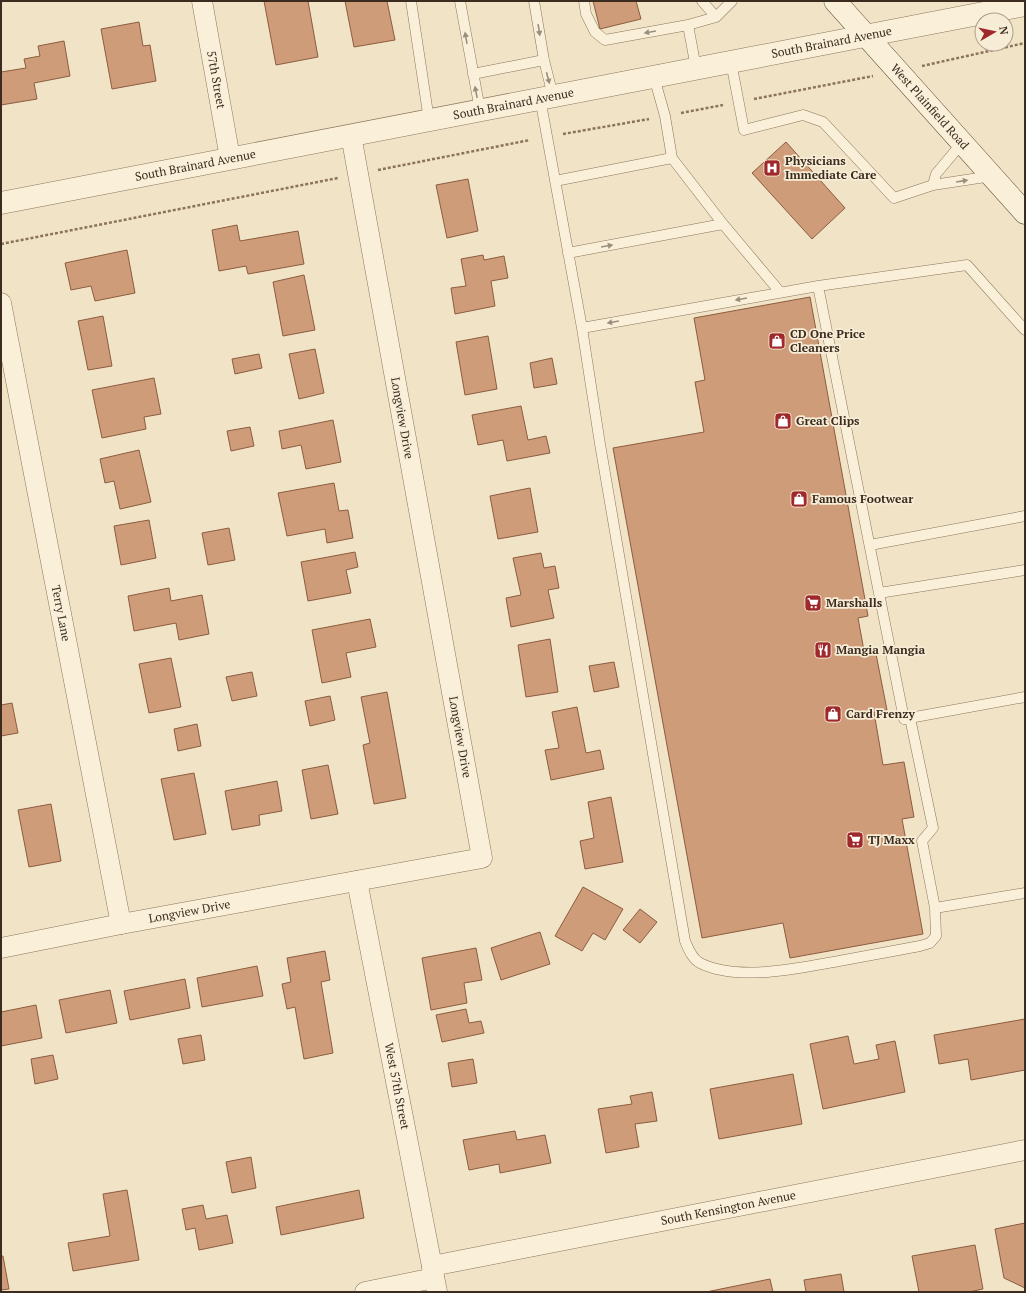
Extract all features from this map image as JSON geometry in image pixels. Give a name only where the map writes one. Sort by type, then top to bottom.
[{"type":"street","name":"57th Street","points":[[202,1],[230,158]]},
{"type":"street","name":"West Plainfield Road","points":[[835,1],[1025,213]]},
{"type":"street","name":"South Brainard Avenue","points":[[1,203],[867,36],[1020,4]]},
{"type":"street","name":"Longview Drive","points":[[1,948],[121,924],[482,858],[351,135]]},
{"type":"street","name":"Terry Lane","points":[[1,303],[121,924]]},
{"type":"street","name":"West 57th Street","points":[[357,881],[434,1279]]},
{"type":"street","name":"South Kensington Avenue","points":[[364,1292],[434,1279],[1025,1150]]},
{"type":"lane","points":[[411,1],[429,120]]},
{"type":"lane","points":[[460,1],[480,110]]},
{"type":"lane","points":[[534,1],[544,60],[547,97],[547,137],[582,328],[602,459],[683,933],[690,953],[699,963],[723,970],[753,972],[787,970],[930,943],[936,936],[935,908],[922,841],[933,828],[910,718]]},
{"type":"lane","points":[[584,1],[586,14],[595,32],[605,40],[688,26],[716,17],[732,1]]},
{"type":"lane","points":[[702,1],[716,17]]},
{"type":"lane","points":[[688,26],[696,68]]},
{"type":"lane","points":[[473,74],[544,60]]},
{"type":"lane","points":[[731,62],[744,130],[803,115],[823,122],[894,198],[933,185],[992,176]]},
{"type":"lane","points":[[654,77],[664,116],[672,158],[723,224],[780,292]]},
{"type":"lane","points":[[933,185],[936,174],[962,143]]},
{"type":"lane","points":[[555,181],[672,158]]},
{"type":"lane","points":[[568,253],[723,224]]},
{"type":"lane","points":[[582,328],[780,292],[967,265],[1025,330]]},
{"type":"lane","points":[[818,286],[904,719],[1025,697]]},
{"type":"lane","points":[[870,545],[1025,516]]},
{"type":"lane","points":[[879,593],[1025,570]]},
{"type":"lane","points":[[935,908],[1025,893]]},
{"type":"path","points":[[941,62],[1025,43]]},
{"type":"path","points":[[1,244],[547,137],[855,80]]},
{"type":"building","points":[[264,1],[308,1],[318,57],[276,65]]},
{"type":"building","points":[[345,1],[387,1],[395,40],[354,47]]},
{"type":"building","points":[[593,1],[636,1],[641,19],[600,29]]},
{"type":"building","points":[[139,22],[143,46],[150,45],[156,81],[112,89],[101,29]]},
{"type":"building","points":[[64,41],[70,76],[34,83],[37,99],[1,105],[1,72],[26,68],[24,59],[40,56],[38,46]]},
{"type":"building","points":[[786,142],[845,208],[812,239],[752,173]]},
{"type":"building","points":[[468,179],[478,231],[447,238],[436,185]]},
{"type":"building","points":[[237,225],[240,241],[298,231],[304,264],[248,274],[246,266],[219,271],[212,230]]},
{"type":"building","points":[[127,250],[135,293],[95,301],[91,286],[71,290],[65,263]]},
{"type":"building","points":[[483,255],[484,260],[504,256],[508,278],[491,281],[495,306],[455,314],[451,288],[466,286],[461,259]]},
{"type":"building","points":[[304,275],[315,330],[283,336],[273,282]]},
{"type":"building","points":[[810,297],[868,616],[858,618],[865,656],[876,654],[887,710],[874,712],[883,765],[904,762],[914,817],[902,819],[923,934],[790,958],[783,923],[702,938],[613,448],[704,432],[695,382],[705,380],[694,318]]},
{"type":"building","points":[[103,316],[112,366],[88,370],[78,321]]},
{"type":"building","points":[[488,336],[497,389],[465,395],[456,342]]},
{"type":"building","points":[[315,349],[324,393],[299,399],[289,354]]},
{"type":"building","points":[[259,354],[262,368],[235,374],[232,359]]},
{"type":"building","points":[[552,358],[557,384],[534,388],[530,363]]},
{"type":"building","points":[[154,378],[161,414],[144,417],[146,429],[102,438],[92,390]]},
{"type":"building","points":[[521,406],[528,440],[546,436],[550,453],[507,461],[503,440],[478,445],[472,415]]},
{"type":"building","points":[[333,420],[341,462],[306,469],[301,445],[282,449],[279,431]]},
{"type":"building","points":[[250,427],[254,446],[231,451],[227,431]]},
{"type":"building","points":[[139,450],[151,502],[120,509],[114,481],[105,483],[100,459]]},
{"type":"building","points":[[334,483],[339,511],[348,510],[353,538],[327,543],[325,529],[287,536],[278,493]]},
{"type":"building","points":[[530,488],[538,532],[498,539],[490,496]]},
{"type":"building","points":[[149,520],[156,558],[121,565],[114,526]]},
{"type":"building","points":[[229,528],[235,560],[208,565],[202,533]]},
{"type":"building","points":[[355,552],[358,567],[346,570],[351,593],[308,601],[301,562]]},
{"type":"building","points":[[541,553],[544,568],[555,566],[559,588],[548,590],[554,618],[511,627],[506,598],[521,595],[513,558]]},
{"type":"building","points":[[169,588],[171,601],[202,595],[209,634],[179,640],[176,623],[134,631],[128,596]]},
{"type":"building","points":[[370,619],[376,647],[346,653],[351,677],[322,683],[312,630]]},
{"type":"building","points":[[550,639],[558,692],[526,697],[518,645]]},
{"type":"building","points":[[171,658],[181,707],[149,713],[139,664]]},
{"type":"building","points":[[614,662],[619,687],[594,692],[589,666]]},
{"type":"building","points":[[252,672],[257,696],[232,701],[226,677]]},
{"type":"building","points":[[387,692],[406,798],[374,804],[363,745],[370,743],[361,697]]},
{"type":"building","points":[[330,696],[335,720],[310,726],[305,701]]},
{"type":"building","points":[[12,703],[18,733],[1,736],[1,705]]},
{"type":"building","points":[[577,707],[586,753],[600,750],[604,769],[551,780],[545,750],[559,748],[552,712]]},
{"type":"building","points":[[197,724],[201,746],[178,751],[174,729]]},
{"type":"building","points":[[328,765],[338,814],[311,819],[302,770]]},
{"type":"building","points":[[194,773],[206,834],[174,840],[161,779]]},
{"type":"building","points":[[277,781],[282,811],[259,815],[260,825],[232,830],[225,791]]},
{"type":"building","points":[[611,797],[623,862],[585,869],[580,841],[594,838],[588,802]]},
{"type":"building","points":[[51,804],[61,861],[29,867],[18,810]]},
{"type":"building","points":[[583,887],[623,909],[605,940],[593,933],[582,951],[555,936]]},
{"type":"building","points":[[640,909],[657,922],[640,943],[623,930]]},
{"type":"building","points":[[540,932],[550,964],[501,980],[491,948]]},
{"type":"building","points":[[476,948],[482,980],[464,983],[467,1003],[431,1010],[422,958]]},
{"type":"building","points":[[325,951],[330,980],[321,982],[333,1053],[304,1059],[295,1007],[287,1009],[282,984],[291,982],[287,958]]},
{"type":"building","points":[[257,966],[263,996],[202,1007],[197,978]]},
{"type":"building","points":[[185,979],[190,1008],[130,1020],[124,991]]},
{"type":"building","points":[[110,990],[117,1023],[66,1033],[59,1000]]},
{"type":"building","points":[[36,1005],[42,1038],[1,1046],[1,1012]]},
{"type":"building","points":[[466,1009],[469,1023],[481,1021],[484,1033],[442,1042],[436,1015]]},
{"type":"building","points":[[1025,1019],[1025,1070],[971,1080],[968,1059],[939,1064],[934,1035]]},
{"type":"building","points":[[201,1035],[205,1060],[183,1064],[178,1039]]},
{"type":"building","points":[[848,1036],[854,1064],[879,1059],[876,1045],[895,1041],[905,1092],[823,1109],[810,1044]]},
{"type":"building","points":[[53,1055],[58,1079],[35,1084],[31,1059]]},
{"type":"building","points":[[473,1059],[477,1083],[452,1087],[448,1063]]},
{"type":"building","points":[[793,1074],[802,1124],[719,1139],[710,1089]]},
{"type":"building","points":[[652,1092],[657,1121],[635,1124],[639,1147],[606,1153],[598,1109],[632,1104],[630,1096]]},
{"type":"building","points":[[515,1131],[517,1140],[545,1135],[551,1163],[500,1173],[499,1164],[469,1170],[463,1140]]},
{"type":"building","points":[[251,1157],[256,1188],[232,1193],[226,1162]]},
{"type":"building","points":[[127,1190],[139,1260],[73,1271],[68,1243],[110,1236],[103,1194]]},
{"type":"building","points":[[359,1190],[364,1218],[281,1235],[276,1207]]},
{"type":"building","points":[[203,1205],[206,1219],[227,1215],[233,1243],[199,1250],[195,1228],[186,1230],[182,1209]]},
{"type":"building","points":[[1025,1223],[1025,1288],[1004,1278],[995,1229]]},
{"type":"building","points":[[975,1245],[983,1289],[969,1292],[919,1292],[912,1256]]},
{"type":"building","points":[[1,1256],[3,1256],[9,1289],[1,1290]]},
{"type":"building","points":[[841,1274],[844,1292],[806,1292],[804,1280]]},
{"type":"building","points":[[770,1279],[773,1292],[706,1292]]},
{"type":"place","name":"Physicians Immediate Care","points":[[772,168]]},
{"type":"place","name":"CD One Price Cleaners","points":[[777,341]]},
{"type":"place","name":"Great Clips","points":[[783,421]]},
{"type":"place","name":"Famous Footwear","points":[[799,499]]},
{"type":"place","name":"Marshalls","points":[[813,603]]},
{"type":"place","name":"Mangia Mangia","points":[[823,650]]},
{"type":"place","name":"Card Frenzy","points":[[833,714]]},
{"type":"place","name":"TJ Maxx","points":[[855,840]]}]
